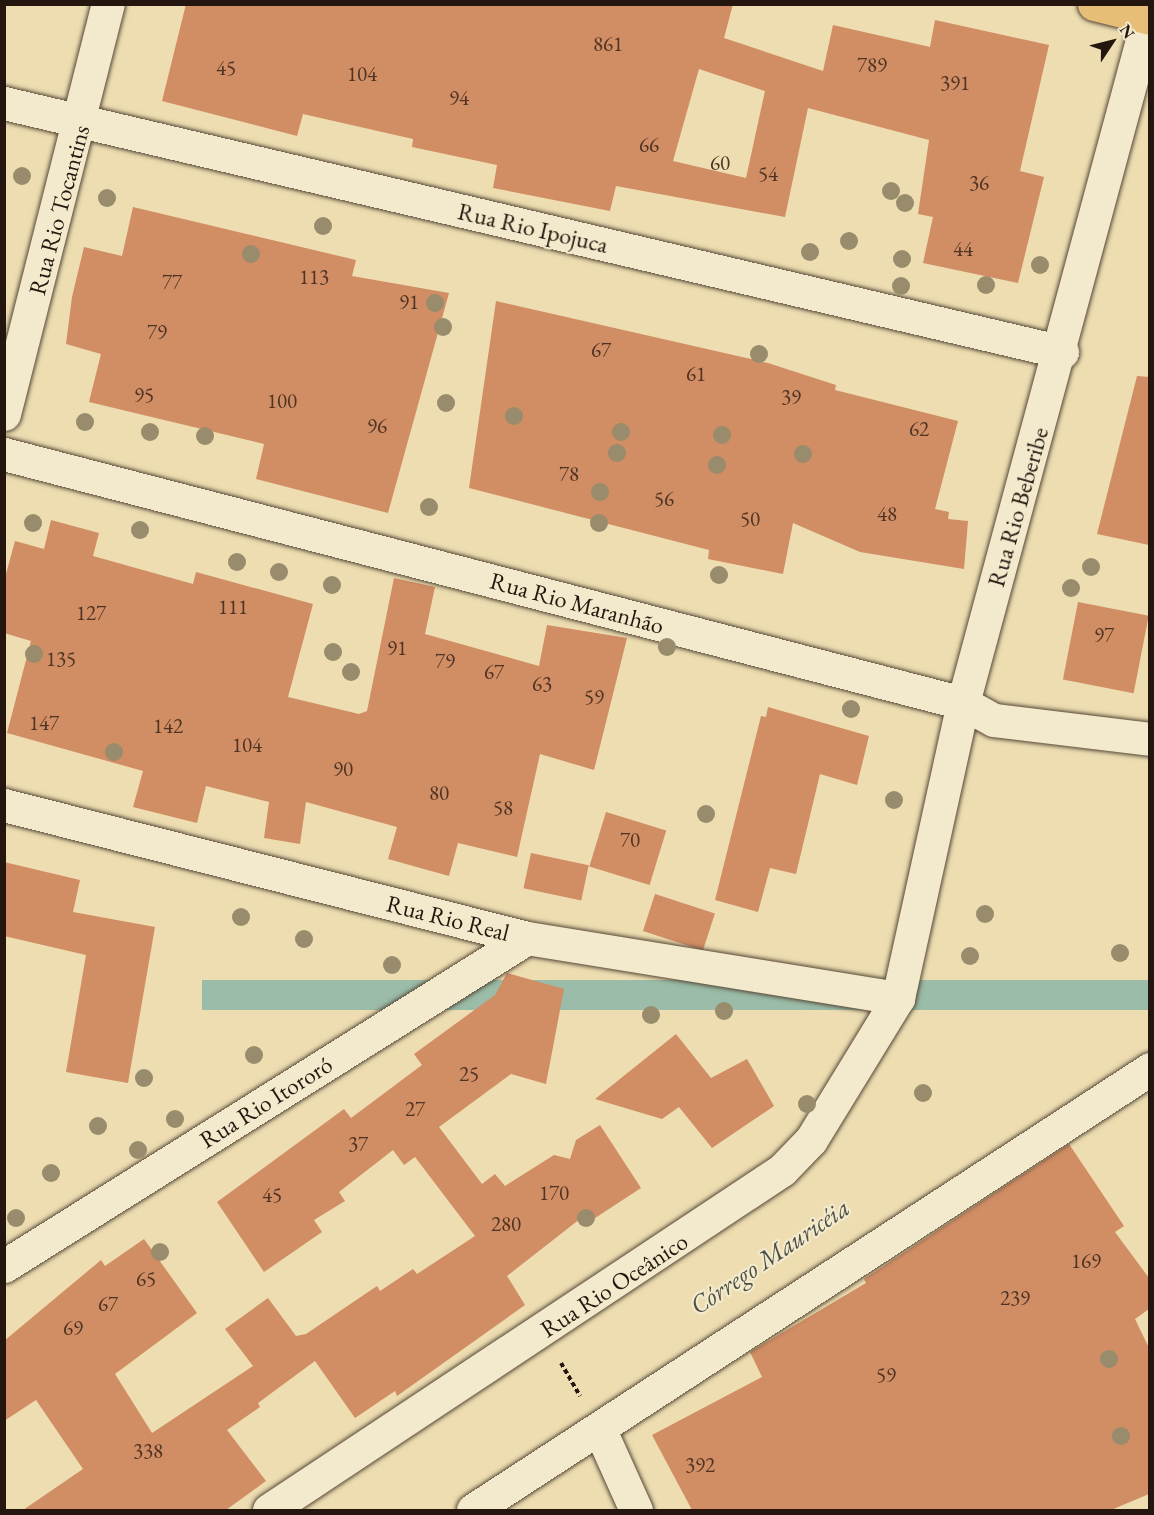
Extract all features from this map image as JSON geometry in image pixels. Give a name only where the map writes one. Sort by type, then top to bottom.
[{"type":"main road","points":[[1094,4],[1149,18]]},
{"type":"street","name":"Rua Rio Tocantins","points":[[4,414],[82,122],[108,4]]},
{"type":"street","name":"Rua Rio Beberibe","points":[[898,998],[963,703],[1062,352],[1149,18]]},
{"type":"street","name":"Rua Rio Ipojuca","points":[[4,103],[1062,352]]},
{"type":"street","name":"Rua Rio Maranhão","points":[[4,454],[963,703],[994,720],[1149,739]]},
{"type":"street","name":"Rua Rio Real","points":[[4,805],[527,938],[898,998]]},
{"type":"street","name":"Rua Rio Itororó","points":[[4,1266],[527,938]]},
{"type":"street","name":"Rua Rio Oceânico","points":[[270,1510],[782,1170],[811,1140],[898,998]]},
{"type":"street","points":[[473,1510],[593,1419],[1149,1069]]},
{"type":"street","points":[[593,1419],[636,1510]]},
{"type":"path","points":[[564,1369],[593,1419]]},
{"type":"water","points":[[202,980],[1149,980],[1149,1010],[202,1010]]},
{"type":"building","points":[[186,4],[733,4],[724,38],[823,71],[833,25],[930,47],[935,20],[1049,45],[1020,171],[1044,177],[1018,283],[923,263],[933,217],[918,214],[929,140],[808,108],[785,217],[616,186],[610,211],[493,188],[497,165],[412,147],[413,139],[303,114],[297,136],[162,101]],"holes":[[[699,69],[765,91],[746,178],[673,161]]]},
{"type":"building","points":[[133,207],[356,260],[352,276],[449,293],[388,513],[256,479],[264,444],[89,402],[101,354],[66,344],[72,297],[84,247],[122,256]]},
{"type":"building","points":[[496,301],[768,363],[836,385],[835,390],[958,421],[935,509],[949,512],[948,519],[968,521],[964,569],[860,552],[793,523],[783,574],[708,559],[709,550],[469,488]]},
{"type":"building","points":[[1137,376],[1149,377],[1149,545],[1097,534]]},
{"type":"building","points":[[51,520],[99,533],[93,556],[193,584],[196,572],[313,604],[288,697],[359,714],[367,711],[394,578],[435,587],[425,634],[539,666],[547,625],[627,638],[594,770],[540,754],[517,857],[458,843],[449,876],[388,859],[397,827],[306,802],[300,844],[264,838],[269,802],[206,786],[197,823],[133,807],[143,771],[7,733],[31,641],[4,633],[4,581],[15,541],[44,549]]},
{"type":"building","points":[[1078,602],[1149,616],[1134,693],[1063,680]]},
{"type":"building","points":[[768,707],[869,736],[857,785],[820,774],[796,874],[770,868],[758,912],[715,900],[761,716],[766,717]]},
{"type":"building","points":[[606,812],[666,830],[650,885],[589,867]]},
{"type":"building","points":[[531,853],[589,865],[581,900],[524,888]]},
{"type":"building","points":[[4,862],[80,880],[73,912],[155,927],[128,1083],[66,1072],[86,955],[4,936]]},
{"type":"building","points":[[655,894],[715,913],[703,951],[643,931]]},
{"type":"building","points":[[507,973],[564,989],[546,1084],[511,1074],[439,1127],[482,1184],[495,1174],[505,1186],[554,1155],[570,1159],[576,1140],[600,1125],[641,1188],[589,1222],[585,1215],[507,1276],[525,1305],[397,1396],[395,1391],[355,1418],[315,1361],[258,1403],[260,1407],[227,1430],[266,1481],[226,1510],[23,1510],[83,1469],[36,1400],[4,1421],[4,1341],[101,1260],[105,1266],[144,1239],[197,1313],[115,1374],[152,1433],[253,1366],[225,1329],[268,1298],[296,1336],[306,1334],[377,1286],[380,1291],[413,1269],[417,1274],[475,1236],[415,1157],[404,1165],[393,1150],[339,1192],[345,1201],[314,1220],[322,1232],[264,1272],[217,1202],[344,1109],[351,1118],[422,1065],[414,1054],[495,995]]},
{"type":"building","points":[[676,1034],[711,1078],[747,1059],[774,1106],[712,1148],[679,1107],[662,1119],[595,1099]]},
{"type":"building","points":[[1069,1144],[1124,1226],[1115,1232],[1149,1278],[1149,1309],[1135,1319],[1149,1348],[1149,1494],[1111,1510],[692,1510],[652,1435],[762,1377],[750,1352],[866,1283],[864,1279]]},
{"type":"water label","name":"Córrego Mauricéia","points":[[770,1257]]}]
